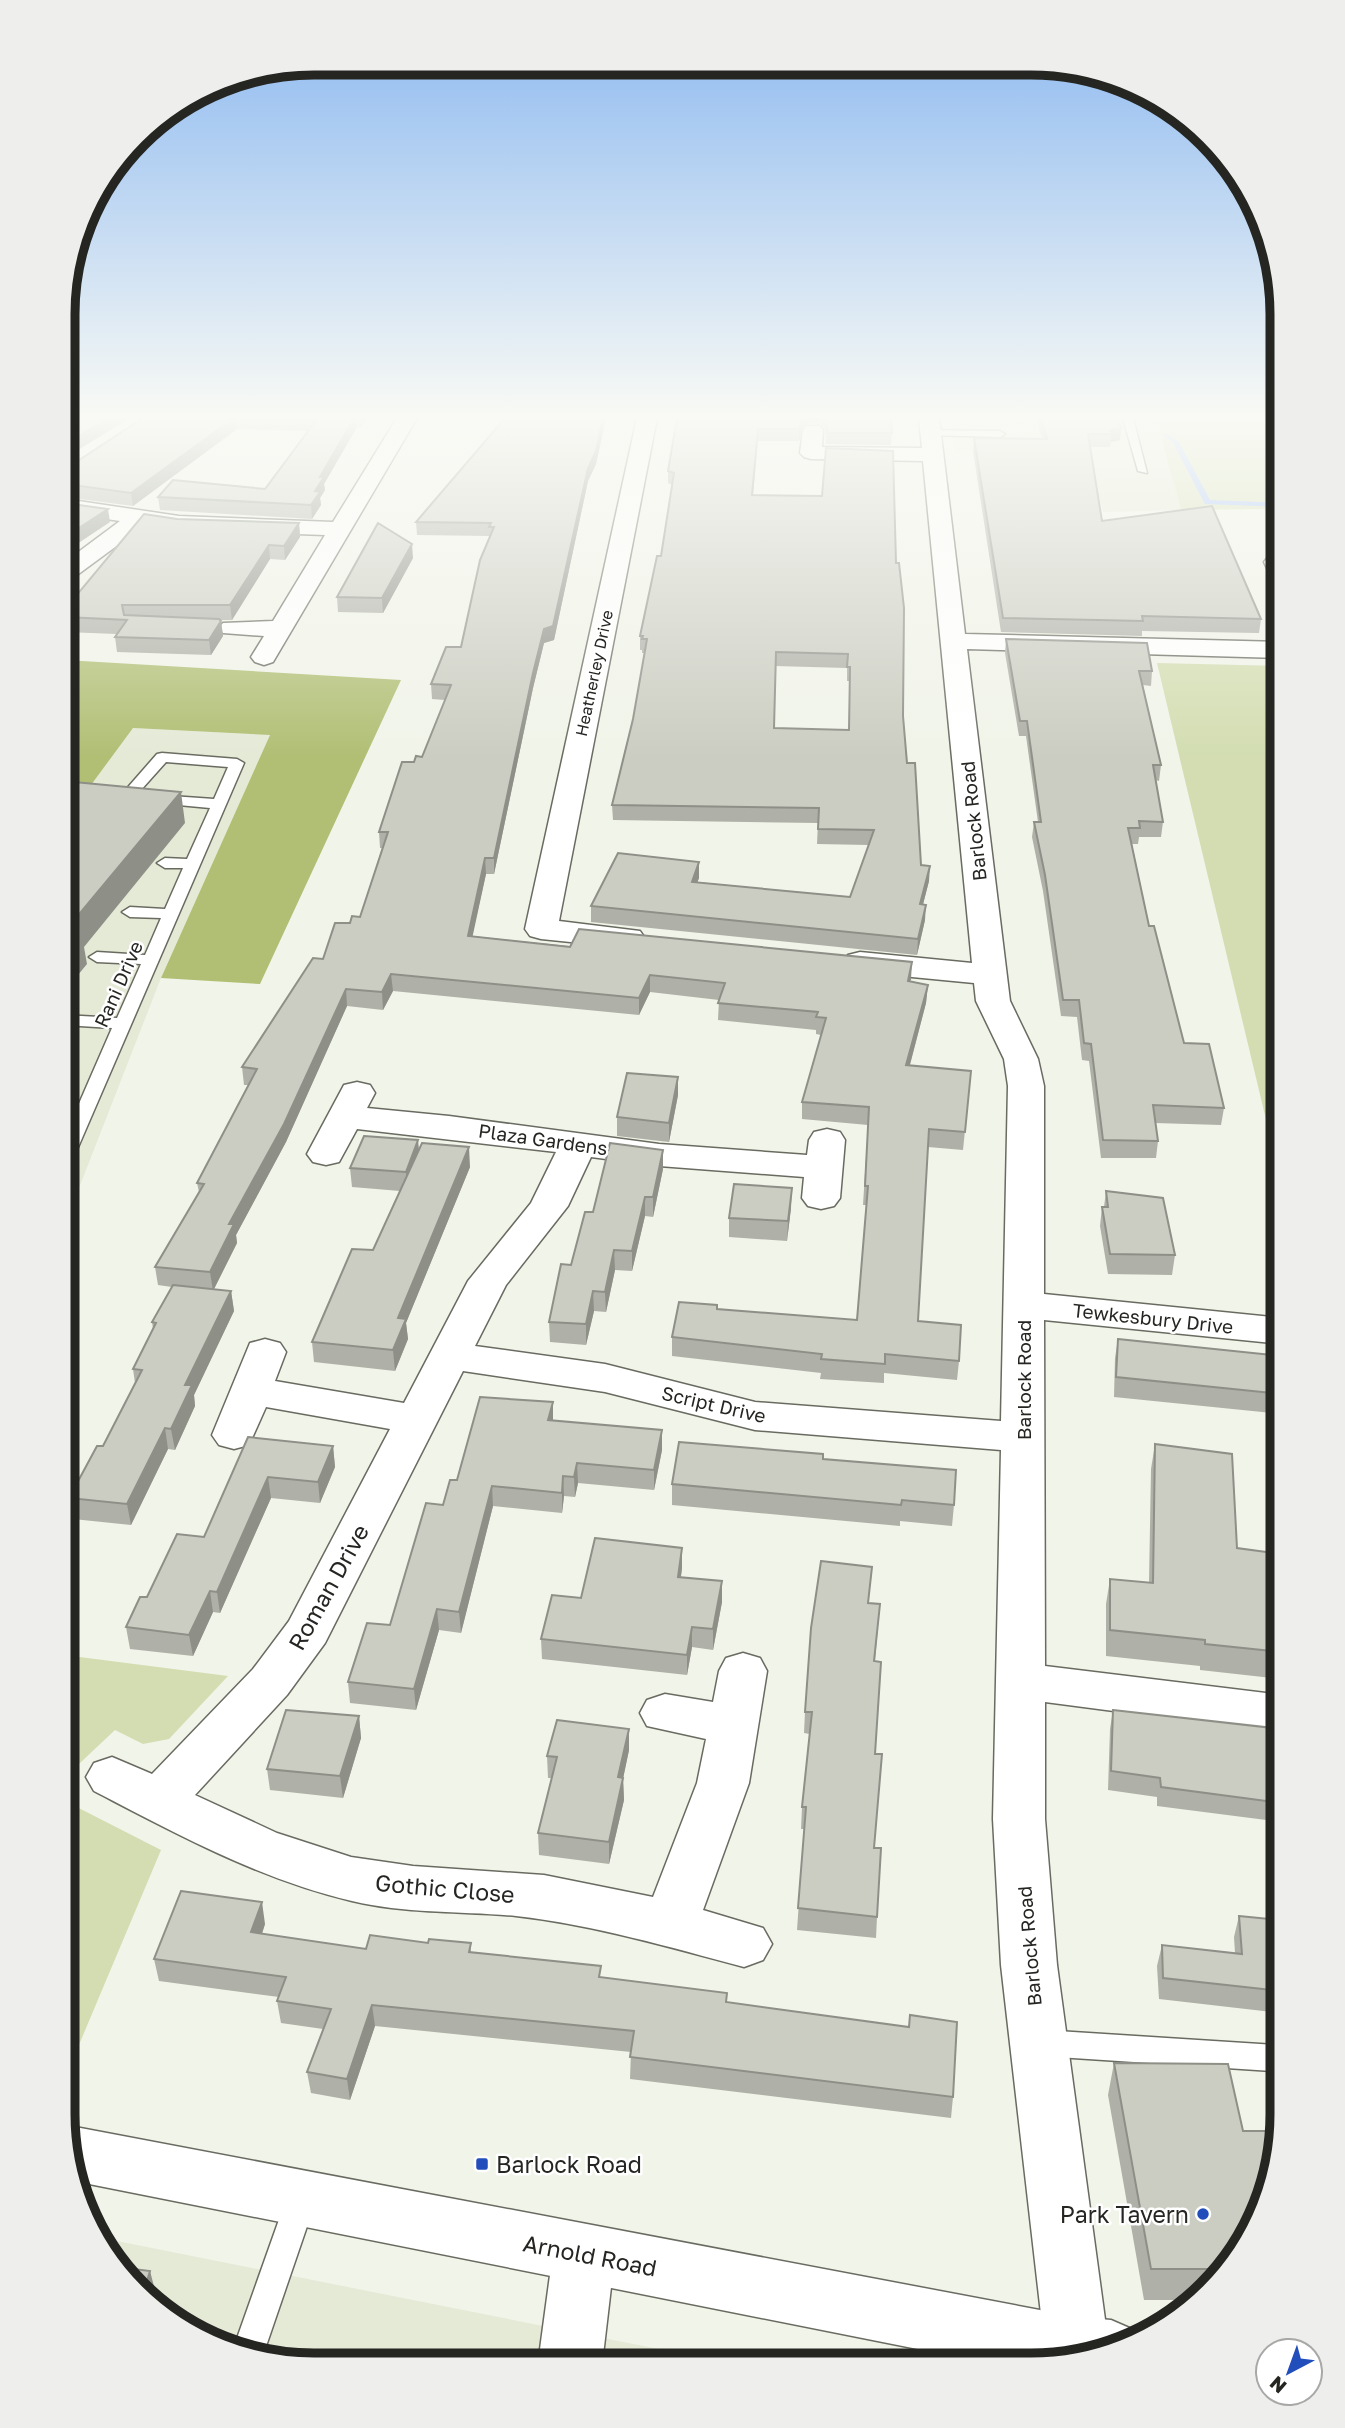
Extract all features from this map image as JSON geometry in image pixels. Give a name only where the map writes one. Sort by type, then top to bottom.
[{"type":"street","points":[[75,566],[122,531]]},
{"type":"street","points":[[264,656],[285,622],[294,587],[339,531]]},
{"type":"street","name":"Heatherley Drive","points":[[623,531],[541,929],[661,941]]},
{"type":"street","name":"Barlock Road","points":[[941,531],[989,975],[993,1001],[1021,1059],[1026,1086],[1019,1819],[1029,1965],[1039,2043],[1093,2344]]},
{"type":"street","points":[[225,627],[285,622]]},
{"type":"street","points":[[953,641],[1270,650]]},
{"type":"street","points":[[834,959],[989,975]]},
{"type":"street","name":"Plaza Gardens","points":[[326,1154],[351,1104],[449,1127],[659,1155],[824,1168]]},
{"type":"street","name":"Roman Drive","points":[[159,1800],[270,1682],[308,1631],[488,1282],[549,1206],[579,1144]]},
{"type":"street","name":"Tewkesbury Drive","points":[[1024,1305],[1269,1330]]},
{"type":"street","points":[[234,1436],[265,1352]]},
{"type":"street","name":"Script Drive","points":[[450,1356],[605,1378],[755,1416],[1023,1437]]},
{"type":"street","points":[[250,1391],[417,1419]]},
{"type":"street","points":[[670,1924],[723,1783],[743,1671]]},
{"type":"street","points":[[1021,1681],[1269,1712]]},
{"type":"street","points":[[665,1713],[733,1725]]},
{"type":"street","name":"Gothic Close","points":[[112,1777],[281,1859],[353,1879],[420,1891],[514,1894],[601,1906],[744,1944]]},
{"type":"street","name":"Arnold Road","points":[[79,2156],[584,2253],[973,2347],[1070,2349]]},
{"type":"street","points":[[571,2353],[584,2253]]},
{"type":"lane","points":[[210,825],[237,763],[162,757],[127,797],[219,804]]},
{"type":"lane","name":"Rani Drive","points":[[75,1118],[123,1024],[210,825]]},
{"type":"lane","points":[[165,863],[193,864]]},
{"type":"lane","points":[[130,912],[171,914]]},
{"type":"lane","points":[[97,957],[151,960]]},
{"type":"lane","points":[[75,1021],[123,1024]]},
{"type":"lane","points":[[1039,2043],[1269,2058]]},
{"type":"lane","points":[[250,2344],[302,2199]]},
{"type":"shaded area","points":[[133,728],[270,735],[161,978],[75,1198],[75,794]]},
{"type":"shaded area","points":[[112,2240],[679,2353],[314,2353],[252,2345],[195,2321],[169,2303],[145,2283]]},
{"type":"green space","points":[[75,661],[401,680],[260,984],[161,978],[270,735],[133,728],[88,789],[75,788]]},
{"type":"green space","points":[[1157,663],[1270,666],[1270,1135]]},
{"type":"green space","points":[[75,1656],[228,1676],[169,1739],[143,1744],[115,1730],[75,1768]]},
{"type":"green space","points":[[75,1806],[161,1850],[75,2054]]},
{"type":"building","points":[[130,531],[294,531],[284,546],[269,545],[230,605],[122,605],[124,615],[219,619],[221,621],[209,640],[115,637],[127,620],[75,617],[75,597]]},
{"type":"building","points":[[373,531],[391,531],[412,544],[382,598],[337,597]]},
{"type":"building","points":[[492,531],[574,531],[553,626],[544,629],[533,673],[494,858],[485,858],[468,936],[570,947],[579,929],[912,962],[908,981],[928,985],[906,1065],[971,1071],[965,1132],[929,1129],[918,1321],[961,1325],[959,1361],[885,1354],[885,1364],[821,1359],[822,1354],[672,1337],[679,1302],[717,1305],[717,1309],[857,1320],[868,1186],[865,1186],[869,1107],[802,1102],[826,1018],[816,1017],[818,1012],[718,1003],[725,983],[650,975],[639,998],[391,974],[382,992],[346,989],[284,1124],[229,1224],[234,1224],[210,1272],[155,1267],[204,1184],[197,1183],[257,1069],[242,1067],[313,958],[323,959],[335,923],[350,923],[352,916],[360,917],[388,832],[379,832],[402,762],[414,762],[416,756],[422,757],[451,685],[431,684],[446,647],[461,647],[480,560]]},
{"type":"building","points":[[665,531],[895,531],[896,563],[899,563],[904,608],[903,716],[907,763],[915,763],[921,865],[930,866],[920,904],[926,905],[918,939],[591,906],[618,853],[699,862],[692,882],[850,897],[874,830],[818,829],[819,808],[612,805],[633,719],[647,639],[640,636],[657,556],[661,556]],"holes":[[[776,652],[848,654],[847,667],[850,667],[849,730],[774,728]]]},
{"type":"building","points":[[989,531],[1223,531],[1261,619],[1142,616],[1143,621],[1003,618]]},
{"type":"building","points":[[1006,639],[1147,643],[1152,671],[1139,671],[1161,765],[1153,765],[1163,822],[1139,821],[1140,828],[1128,828],[1149,926],[1154,926],[1184,1043],[1209,1044],[1224,1108],[1153,1105],[1158,1141],[1103,1140],[1091,1044],[1084,1043],[1079,1000],[1063,1000],[1045,875],[1034,822],[1041,822],[1027,721],[1020,721]]},
{"type":"building","points":[[75,782],[181,792],[75,919]]},
{"type":"building","points":[[627,1073],[678,1077],[669,1123],[617,1117]]},
{"type":"building","points":[[364,1136],[418,1140],[406,1172],[350,1168]]},
{"type":"building","points":[[422,1143],[469,1147],[398,1318],[406,1319],[393,1350],[312,1342],[352,1249],[373,1250]]},
{"type":"building","points":[[610,1143],[663,1150],[653,1197],[645,1197],[632,1251],[614,1250],[605,1292],[593,1291],[586,1324],[549,1322],[561,1264],[571,1265],[585,1212],[593,1212]]},
{"type":"building","points":[[734,1184],[792,1188],[788,1221],[729,1218]]},
{"type":"building","points":[[1106,1191],[1163,1198],[1175,1255],[1110,1254],[1102,1207],[1108,1207]]},
{"type":"building","points":[[173,1285],[231,1291],[185,1385],[192,1385],[171,1429],[165,1428],[127,1504],[75,1499],[75,1487],[97,1446],[103,1446],[142,1370],[133,1369],[156,1323],[152,1322]]},
{"type":"building","points":[[1118,1339],[1269,1355],[1269,1393],[1116,1377]]},
{"type":"building","points":[[480,1397],[553,1402],[548,1420],[662,1430],[654,1470],[577,1463],[574,1477],[563,1476],[562,1493],[492,1486],[459,1612],[437,1609],[414,1689],[348,1682],[367,1623],[390,1625],[426,1503],[443,1505],[450,1480],[457,1480]]},
{"type":"building","points":[[248,1437],[333,1446],[318,1482],[268,1477],[217,1592],[210,1591],[189,1635],[126,1627],[140,1597],[147,1597],[177,1534],[204,1537]]},
{"type":"building","points":[[679,1442],[823,1454],[823,1459],[956,1470],[954,1505],[902,1500],[901,1505],[672,1484]]},
{"type":"building","points":[[1155,1444],[1232,1454],[1237,1548],[1269,1552],[1269,1651],[1205,1644],[1205,1640],[1110,1630],[1110,1579],[1153,1583]]},
{"type":"building","points":[[595,1538],[682,1548],[678,1577],[722,1581],[713,1629],[692,1627],[687,1655],[541,1639],[552,1595],[581,1598]]},
{"type":"building","points":[[821,1561],[872,1567],[868,1603],[880,1604],[874,1661],[881,1662],[875,1754],[882,1754],[874,1848],[881,1848],[877,1917],[798,1908],[806,1807],[802,1807],[812,1712],[805,1712],[811,1628]]},
{"type":"building","points":[[286,1710],[359,1716],[340,1776],[267,1769]]},
{"type":"building","points":[[1113,1710],[1269,1728],[1269,1801],[1161,1787],[1160,1778],[1111,1771]]},
{"type":"building","points":[[557,1720],[629,1729],[618,1777],[623,1778],[609,1842],[538,1833],[557,1757],[547,1756]]},
{"type":"building","points":[[181,1891],[262,1902],[251,1932],[366,1949],[370,1935],[428,1943],[429,1939],[471,1943],[469,1952],[601,1966],[599,1977],[727,1993],[726,2002],[909,2027],[910,2015],[957,2022],[953,2097],[630,2057],[634,2031],[372,2005],[347,2079],[307,2072],[331,2009],[277,2001],[286,1977],[154,1959]]},
{"type":"building","points":[[1239,1916],[1269,1919],[1269,1990],[1163,1978],[1162,1945],[1242,1954]]},
{"type":"building","points":[[1114,2063],[1228,2064],[1243,2131],[1269,2131],[1262,2176],[1252,2205],[1238,2233],[1212,2269],[1151,2269]]},
{"type":"building","points":[[133,2269],[150,2271],[146,2284]]},
{"type":"place","name":"Barlock Road","points":[[482,2164]]},
{"type":"place","name":"Park Tavern","points":[[1203,2214]]}]
